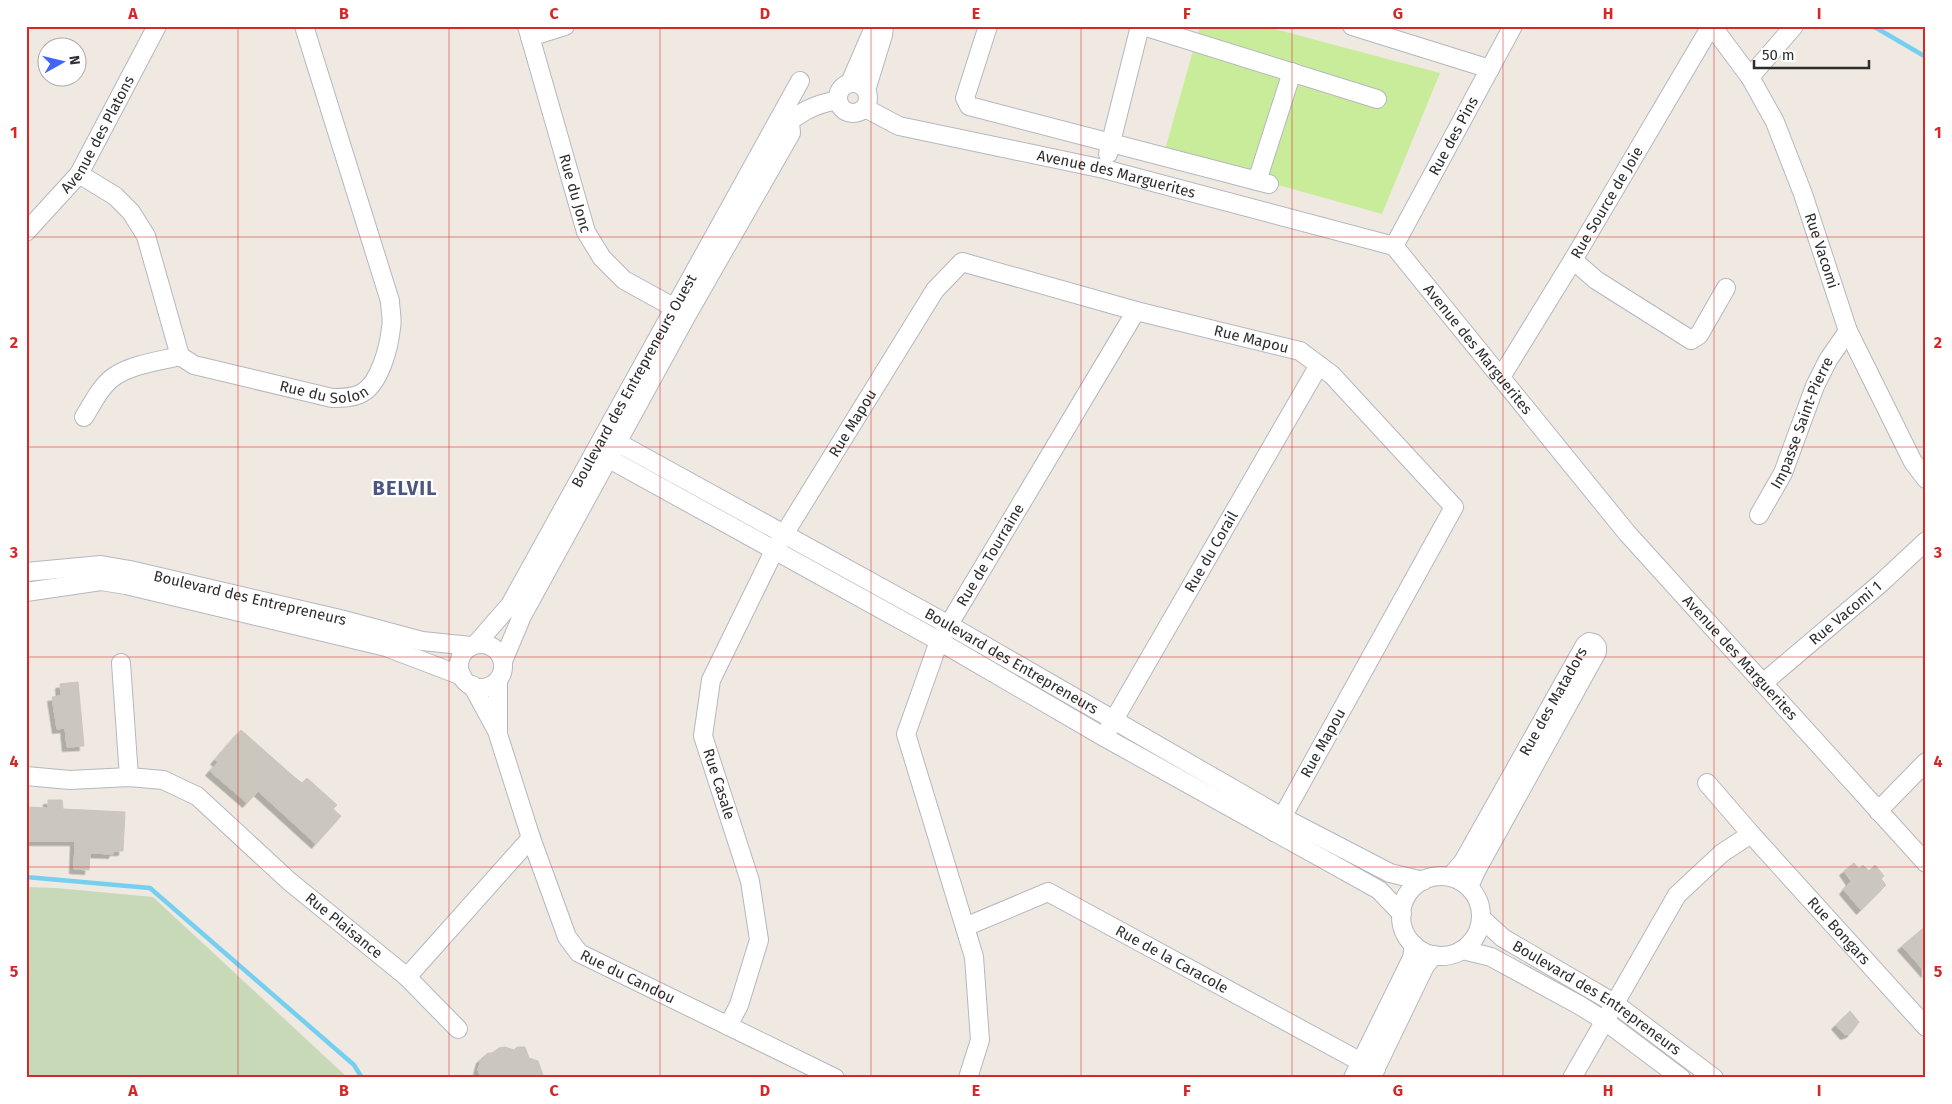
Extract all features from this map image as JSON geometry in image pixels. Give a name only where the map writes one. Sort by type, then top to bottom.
[{"type":"street","name":"Avenue des Platons","points":[[26,232],[79,174],[157,26]]},
{"type":"street","name":"Rue du Solon","points":[[180,356],[194,365],[332,398],[348,397],[362,393],[373,383],[382,365],[392,326],[390,301],[304,26]]},
{"type":"street","points":[[529,32],[565,26]]},
{"type":"street","points":[[838,100],[841,89],[850,84],[876,26]]},
{"type":"street","points":[[865,99],[884,26]]},
{"type":"street","points":[[988,26],[965,98],[969,106],[1263,183],[1292,72]]},
{"type":"street","points":[[1104,169],[1140,26]]},
{"type":"street","points":[[1144,26],[1377,99]]},
{"type":"street","points":[[1352,26],[1490,69]]},
{"type":"street","name":"Rue des Pins","points":[[1394,246],[1513,26]]},
{"type":"street","name":"Rue Vacomi","points":[[1711,26],[1750,77],[1775,122],[1803,194],[1848,331],[1919,456],[1926,479]]},
{"type":"street","name":"Rue Source de Joie","points":[[1501,377],[1573,260],[1711,26]]},
{"type":"street","points":[[1750,77],[1794,26]]},
{"type":"street","name":"Rue du Jonc","points":[[529,32],[586,232],[602,258],[624,280],[681,311]]},
{"type":"street","points":[[783,124],[800,81]]},
{"type":"street","name":"Avenue des Marguerites","points":[[838,100],[840,106],[846,111],[852,113],[859,112],[865,99],[862,86],[850,84]]},
{"type":"street","name":"Avenue des Marguerites","points":[[865,99],[899,126],[1104,169],[1394,246],[1627,533],[1926,863]]},
{"type":"street","name":"Boulevard des Entrepreneurs Ouest","points":[[474,645],[510,605],[606,447],[783,124],[819,104],[838,100]]},
{"type":"street","points":[[79,174],[115,196],[131,212],[146,236],[180,356],[131,369],[115,376],[101,390],[84,417]]},
{"type":"street","points":[[1573,260],[1596,280],[1691,340],[1699,335],[1726,288]]},
{"type":"street","name":"Rue Mapou","points":[[775,549],[935,290],[962,262],[1136,311],[1300,351],[1332,375],[1454,507],[1274,832]]},
{"type":"street","name":"Rue de Tourraine","points":[[968,1078],[980,1040],[974,957],[906,734],[939,641],[1136,311]]},
{"type":"street","name":"Impasse Saint-Pierre","points":[[1759,515],[1783,472],[1815,386],[1828,360],[1848,331]]},
{"type":"street","name":"Rue du Corail","points":[[1104,737],[1319,365]]},
{"type":"street","name":"Boulevard des Entrepreneurs Ouest","points":[[503,662],[522,616],[606,447]]},
{"type":"street","name":"Boulevard des Entrepreneurs","points":[[606,447],[784,534],[949,625],[1282,817],[1390,873],[1423,880]]},
{"type":"street","name":"Boulevard des Entrepreneurs","points":[[606,447],[775,549],[1104,737],[1379,890],[1402,914]]},
{"type":"street","name":"Rue Vacomi 1","points":[[1763,683],[1881,583],[1926,541]]},
{"type":"street","name":"Rue Casale","points":[[728,1026],[738,1004],[759,940],[750,881],[703,736],[711,680],[775,549]]},
{"type":"street","name":"Boulevard des Entrepreneurs","points":[[26,572],[101,565],[121,576],[389,639],[474,645],[486,644],[495,649],[503,662]]},
{"type":"street","name":"Boulevard des Entrepreneurs","points":[[26,592],[101,582],[121,576]]},
{"type":"street","name":"Boulevard des Entrepreneurs","points":[[389,639],[417,657],[483,687],[494,684],[498,680]]},
{"type":"street","name":"Rue des Matadors","points":[[1450,877],[1463,862],[1585,645],[1589,642],[1594,643],[1597,652],[1476,871],[1470,887]]},
{"type":"street","points":[[467,680],[460,670],[461,659],[467,649],[474,645]]},
{"type":"street","points":[[498,680],[503,662]]},
{"type":"street","points":[[121,663],[129,777]]},
{"type":"street","name":"Rue du Candou","points":[[467,680],[498,731],[531,838],[567,937],[579,954],[835,1078]]},
{"type":"street","name":"Rue du Candou","points":[[498,680],[498,731]]},
{"type":"street","points":[[1878,811],[1926,762]]},
{"type":"street","name":"Rue Plaisance","points":[[26,776],[70,780],[129,777],[163,780],[197,796],[289,880],[407,977],[458,1029]]},
{"type":"street","name":"Rue Bongars","points":[[1706,783],[1926,1027]]},
{"type":"street","points":[[1572,1078],[1677,895],[1722,853],[1752,834]]},
{"type":"street","points":[[407,977],[531,838]]},
{"type":"street","points":[[1441,876],[1450,877],[1470,887],[1479,902],[1481,918],[1476,936],[1463,950],[1452,954],[1434,955],[1424,952],[1414,945],[1403,928],[1402,914],[1408,894],[1414,886],[1423,880],[1441,876]]},
{"type":"street","name":"Rue de la Caracole","points":[[965,927],[1048,892],[1365,1072]]},
{"type":"street","name":"Boulevard des Entrepreneurs","points":[[1481,918],[1503,938],[1614,1003],[1714,1078]]},
{"type":"street","points":[[1365,1072],[1412,958],[1414,945]]},
{"type":"street","name":"Boulevard des Entrepreneurs","points":[[1463,950],[1492,957],[1605,1021],[1681,1078]]},
{"type":"street","points":[[1365,1072],[1425,966],[1434,955]]},
{"type":"green space","points":[[1200,26],[1263,26],[1440,73],[1382,214],[1164,153]]},
{"type":"green space","points":[[26,887],[153,897],[348,1078],[33,1078],[26,1075]]},
{"type":"building","points":[[78,682],[84,746],[67,747],[65,728],[57,729],[52,697],[61,696],[60,684]]},
{"type":"building","points":[[241,730],[293,776],[302,783],[307,778],[337,805],[333,809],[341,816],[316,844],[258,791],[247,803],[210,771],[218,762],[215,760]]},
{"type":"building","points":[[48,800],[62,800],[63,809],[125,812],[123,851],[114,851],[113,854],[90,853],[89,870],[74,869],[75,841],[26,841],[26,807],[48,808]]},
{"type":"building","points":[[1854,863],[1859,869],[1863,865],[1869,871],[1875,865],[1884,876],[1881,879],[1886,885],[1861,910],[1844,890],[1851,881],[1844,871]]},
{"type":"building","points":[[1926,926],[1926,973],[1902,946]]},
{"type":"building","points":[[1850,1011],[1859,1022],[1851,1033],[1845,1035],[1836,1025]]},
{"type":"building","points":[[505,1047],[514,1050],[517,1047],[525,1047],[529,1058],[538,1061],[544,1078],[481,1078],[478,1070],[481,1059],[488,1053]]},
{"type":"waterway","points":[[1873,26],[1926,57]]},
{"type":"waterway","points":[[26,877],[150,888],[354,1065],[362,1078]]},
{"type":"district","name":"BELVIL","points":[[405,488]]}]
